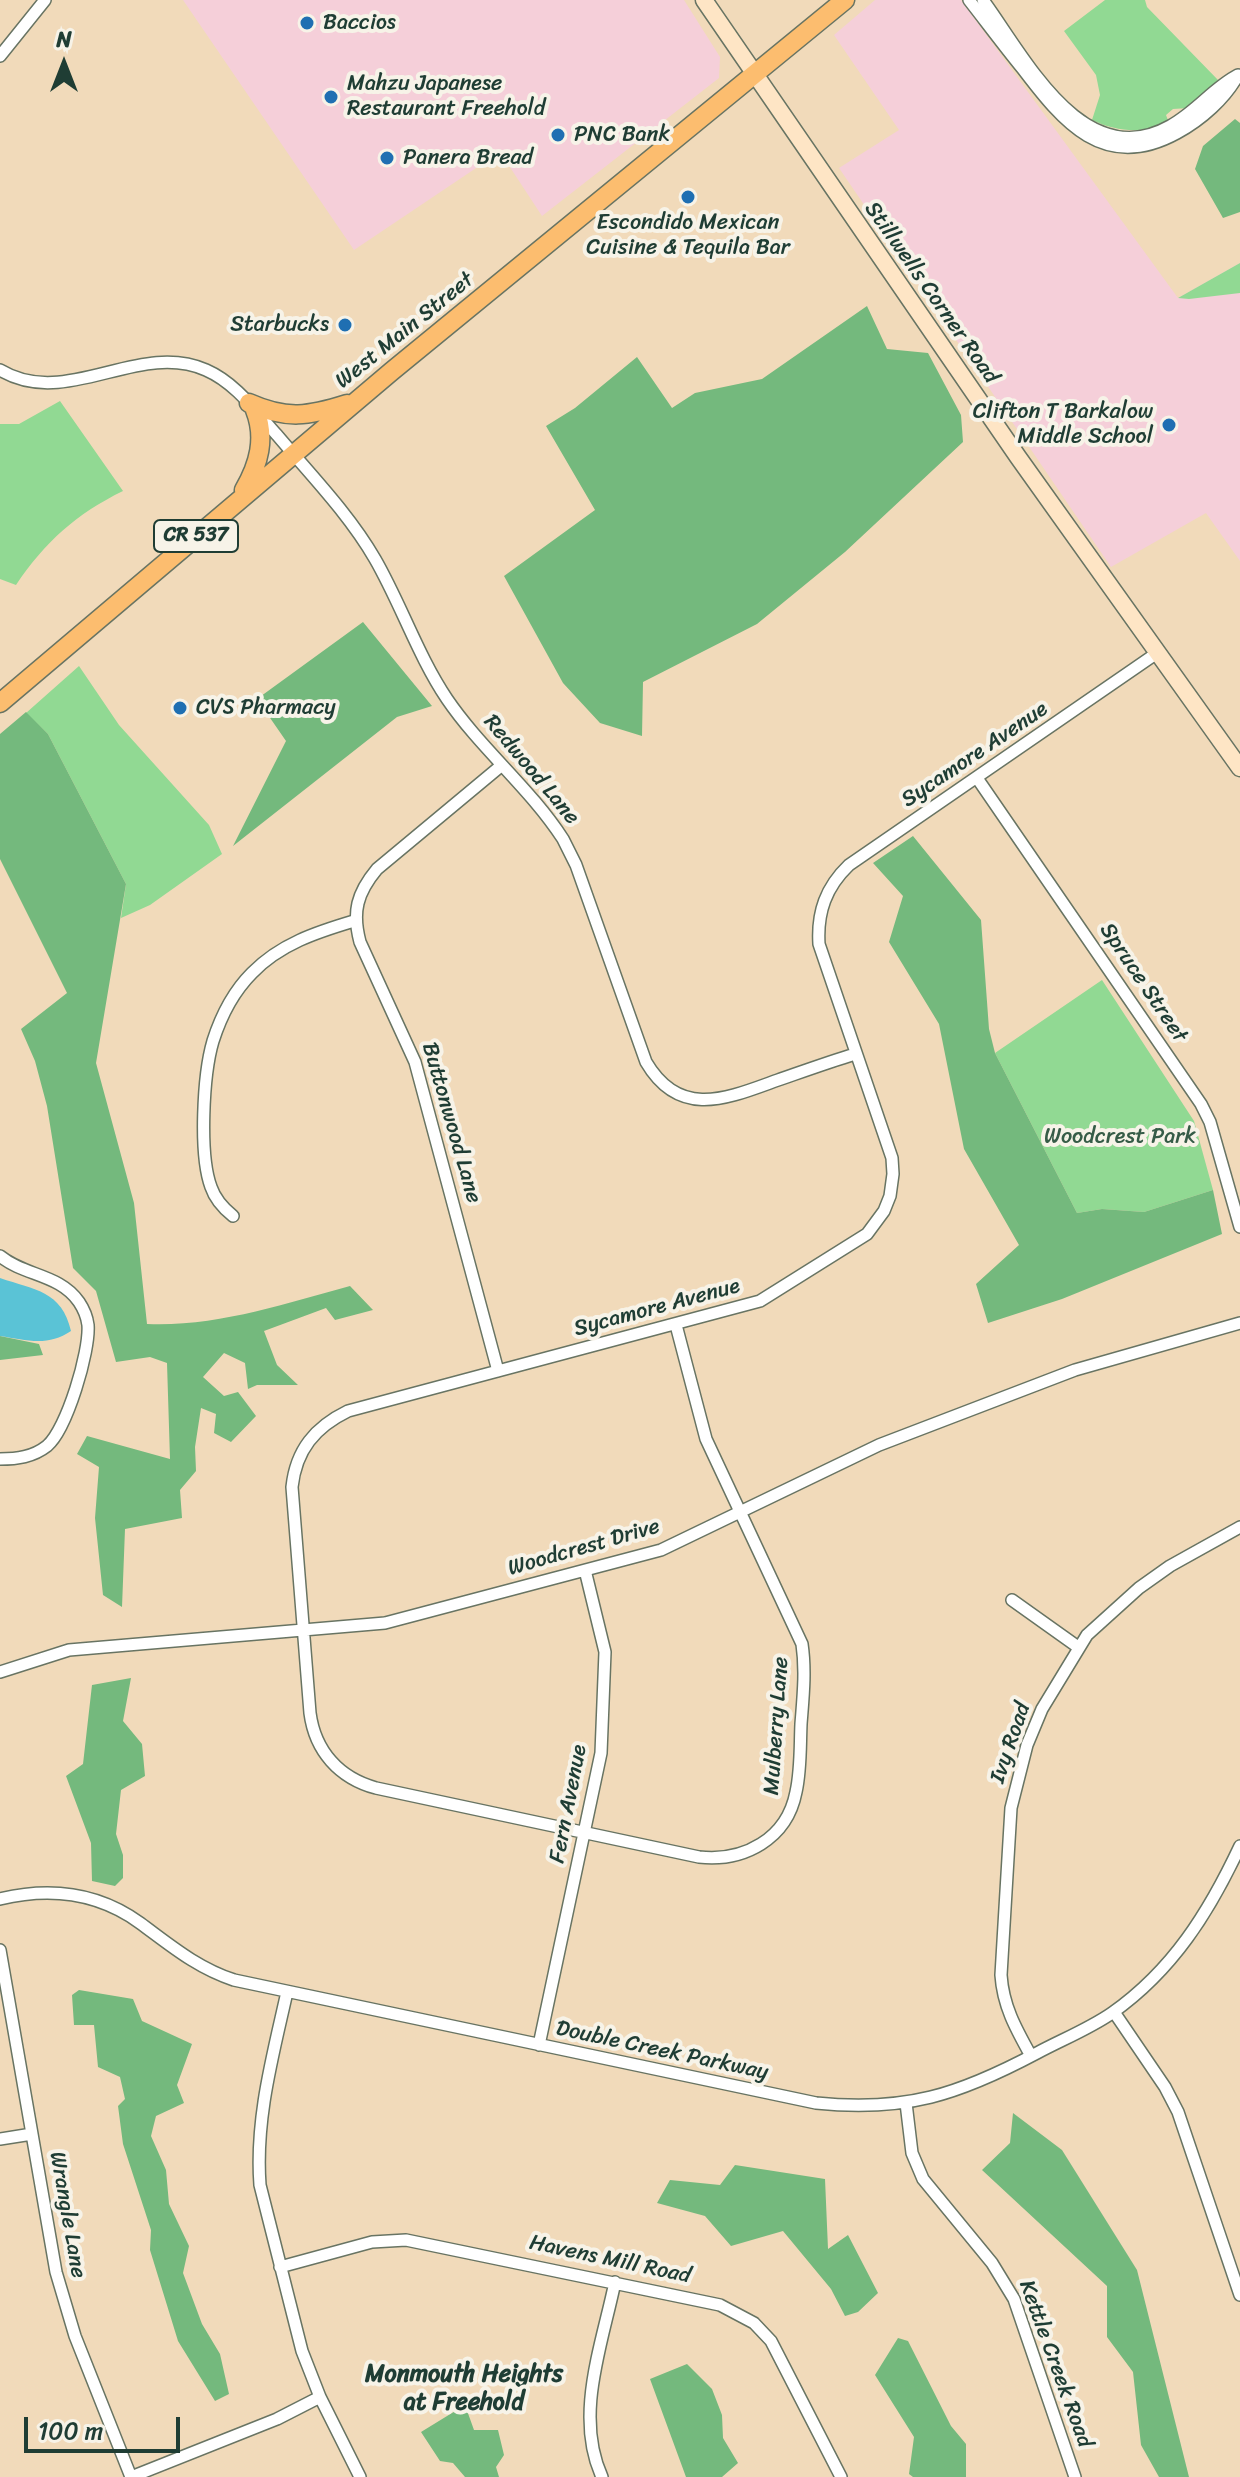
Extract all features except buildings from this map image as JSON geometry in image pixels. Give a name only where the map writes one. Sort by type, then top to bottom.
[{"type":"main road","name":"West Main Street","points":[[0,703],[292,454],[845,0]]},
{"type":"main road","points":[[252,407],[297,416],[358,401]]},
{"type":"main road","points":[[239,499],[258,457],[261,431],[252,407]]},
{"type":"street","points":[[0,56],[45,0]]},
{"type":"street","name":"Stillwells Corner Road","points":[[704,0],[1018,457],[1240,768]]},
{"type":"street","points":[[969,0],[1056,112],[1080,134],[1121,148],[1162,142],[1189,127],[1231,89],[1239,74]]},
{"type":"street","points":[[983,0],[1066,111],[1103,133],[1124,138],[1152,135],[1183,118],[1224,82],[1239,74]]},
{"type":"street","name":"Redwood Lane","points":[[0,370],[23,381],[47,384],[136,366],[180,361],[219,377],[252,407],[373,555],[447,699],[556,828],[569,850],[646,1062],[665,1086],[687,1098],[719,1100],[855,1054]]},
{"type":"street","name":"Sycamore Avenue","points":[[334,1766],[318,1742],[311,1723],[292,1487],[297,1462],[309,1440],[322,1426],[348,1411],[760,1301],[854,1244],[877,1224],[890,1196],[892,1158],[819,944],[819,918],[827,893],[849,865],[1157,653]]},
{"type":"street","points":[[233,1216],[219,1203],[211,1187],[205,1147],[208,1061],[220,1020],[243,983],[274,954],[306,937],[354,921],[367,880],[377,869],[502,765]]},
{"type":"street","name":"Spruce Street","points":[[977,778],[1201,1104],[1210,1122],[1240,1227]]},
{"type":"street","name":"Buttonwood Lane","points":[[354,921],[360,942],[415,1062],[498,1371]]},
{"type":"street","points":[[0,1256],[11,1265],[49,1278],[70,1291],[79,1302],[88,1324],[86,1350],[67,1416],[58,1434],[39,1451],[26,1457],[0,1459]]},
{"type":"street","name":"Woodcrest Drive","points":[[0,1672],[69,1650],[385,1623],[661,1550],[879,1445],[1082,1368],[1240,1323]]},
{"type":"street","name":"Mulberry Lane","points":[[334,1766],[351,1779],[376,1788],[699,1857],[719,1859],[744,1853],[778,1830],[790,1811],[798,1783],[804,1668],[802,1644],[706,1439],[676,1325]]},
{"type":"street","name":"Ivy Road","points":[[1031,2056],[1011,2020],[1002,1991],[1011,1808],[1018,1773],[1032,1733],[1042,1709],[1087,1635],[1139,1588],[1170,1566],[1240,1527]]},
{"type":"street","name":"Fern Avenue","points":[[539,2045],[601,1753],[606,1662],[604,1642],[585,1570]]},
{"type":"street","points":[[1012,1600],[1078,1647]]},
{"type":"street","name":"Double Creek Parkway","points":[[0,1899],[40,1891],[92,1898],[127,1914],[182,1955],[234,1980],[816,2103],[845,2106],[906,2103],[945,2095],[975,2084],[1114,2012],[1157,1974],[1193,1933],[1240,1846]]},
{"type":"street","name":"Wrangle Lane","points":[[0,1950],[64,2304],[131,2477]]},
{"type":"street","points":[[287,1992],[262,2111],[259,2147],[263,2200],[302,2351],[320,2397],[360,2477]]},
{"type":"street","points":[[1114,2012],[1165,2087],[1178,2112],[1240,2295]]},
{"type":"street","name":"Kettle Creek Road","points":[[906,2103],[912,2153],[923,2179],[992,2263],[1014,2299],[1075,2477]]},
{"type":"street","points":[[0,2139],[32,2134]]},
{"type":"street","name":"Havens Mill Road","points":[[280,2267],[372,2242],[406,2240],[720,2305],[754,2323],[780,2355],[841,2477]]},
{"type":"street","points":[[602,2477],[591,2445],[589,2423],[591,2398],[615,2282]]},
{"type":"street","points":[[131,2477],[277,2419],[320,2397]]},
{"type":"shaded area","points":[[183,0],[684,0],[720,57],[719,78],[542,216],[500,152],[354,250]]},
{"type":"shaded area","points":[[875,0],[961,0],[1178,298],[1240,263],[1240,561],[1206,513],[1111,567],[839,168],[899,130],[834,35]]},
{"type":"green space","points":[[1105,0],[1145,0],[1147,7],[1218,80],[1189,108],[1173,109],[1166,115],[1169,123],[1150,129],[1130,130],[1092,120],[1100,95],[1096,75],[1064,31]]},
{"type":"green space","points":[[1235,119],[1240,123],[1240,212],[1223,218],[1195,169],[1203,146]]},
{"type":"green space","points":[[1240,263],[1240,293],[1178,298]]},
{"type":"green space","points":[[867,306],[887,349],[928,353],[961,415],[963,442],[845,552],[757,624],[643,682],[642,736],[600,723],[563,683],[504,576],[595,510],[546,426],[575,408],[637,357],[672,408],[695,393],[762,379]]},
{"type":"green space","points":[[60,401],[123,491],[63,530],[38,555],[16,585],[0,579],[0,424],[19,424]]},
{"type":"green space","points":[[363,622],[432,706],[397,717],[233,846],[286,741],[257,699]]},
{"type":"green space","points":[[79,666],[119,725],[209,825],[222,854],[150,905],[121,918],[126,884],[48,734],[26,713]]},
{"type":"green space","points":[[26,712],[48,734],[126,884],[96,1063],[134,1203],[147,1324],[224,1318],[350,1286],[373,1310],[335,1320],[326,1308],[264,1331],[277,1365],[298,1385],[257,1385],[248,1389],[245,1363],[224,1353],[203,1377],[224,1396],[238,1392],[256,1416],[231,1442],[214,1433],[216,1414],[201,1408],[195,1447],[196,1471],[180,1490],[182,1518],[125,1529],[122,1607],[103,1595],[95,1518],[99,1467],[77,1454],[87,1436],[170,1459],[167,1363],[150,1357],[116,1362],[96,1291],[73,1268],[47,1106],[35,1061],[21,1029],[67,993],[0,859],[0,734]]},
{"type":"green space","points":[[913,836],[981,920],[989,1029],[995,1053],[1077,1213],[1102,1209],[1144,1212],[1213,1190],[1222,1234],[1062,1299],[988,1323],[976,1284],[1019,1245],[964,1149],[939,1024],[889,942],[903,896],[873,863]]},
{"type":"green space","name":"Woodcrest Park","points":[[1102,980],[1194,1121],[1213,1190],[1144,1212],[1102,1209],[1077,1213],[995,1053]]},
{"type":"green space","points":[[0,1336],[39,1344],[43,1355],[0,1360]]},
{"type":"green space","points":[[131,1678],[123,1721],[142,1744],[145,1776],[121,1790],[116,1834],[123,1855],[123,1878],[115,1886],[92,1881],[91,1843],[66,1776],[83,1764],[92,1685]]},
{"type":"green space","points":[[79,1990],[133,1999],[142,2021],[192,2044],[177,2085],[184,2103],[156,2116],[151,2136],[166,2170],[169,2204],[189,2246],[183,2273],[202,2324],[220,2354],[229,2394],[215,2401],[178,2341],[150,2250],[151,2230],[123,2144],[118,2106],[125,2099],[120,2077],[98,2067],[94,2025],[74,2025],[72,1995]]},
{"type":"green space","points":[[1013,2113],[1062,2150],[1137,2270],[1189,2477],[1159,2477],[1141,2445],[1133,2372],[1107,2337],[1107,2286],[982,2170],[1010,2143]]},
{"type":"green space","points":[[735,2165],[825,2179],[828,2249],[848,2235],[878,2293],[858,2312],[845,2316],[831,2289],[783,2231],[731,2246],[705,2216],[657,2203],[670,2180],[720,2185]]},
{"type":"green space","points":[[898,2338],[908,2341],[951,2426],[966,2444],[966,2477],[913,2477],[909,2474],[914,2437],[875,2375]]},
{"type":"green space","points":[[687,2364],[712,2389],[722,2415],[723,2438],[738,2463],[722,2477],[686,2477],[650,2379]]},
{"type":"green space","points":[[465,2405],[474,2430],[498,2430],[504,2455],[496,2467],[499,2477],[465,2477],[453,2463],[440,2461],[421,2432]]},
{"type":"water","points":[[0,1278],[35,1289],[54,1300],[67,1318],[71,1331],[45,1341],[0,1336]]},
{"type":"place","name":"Baccios","points":[[307,23]]},
{"type":"place","name":"Mahzu Japanese Restaurant Freehold","points":[[331,97]]},
{"type":"place","name":"PNC Bank","points":[[558,135]]},
{"type":"place","name":"Panera Bread","points":[[387,158]]},
{"type":"place","name":"Escondido Mexican Cuisine & Tequila Bar","points":[[688,197]]},
{"type":"place","name":"Starbucks","points":[[345,325]]},
{"type":"place","name":"Clifton T Barkalow Middle School","points":[[1169,425]]},
{"type":"place","name":"CVS Pharmacy","points":[[180,708]]},
{"type":"district","name":"Monmouth Heights at Freehold","points":[[464,2389]]}]
